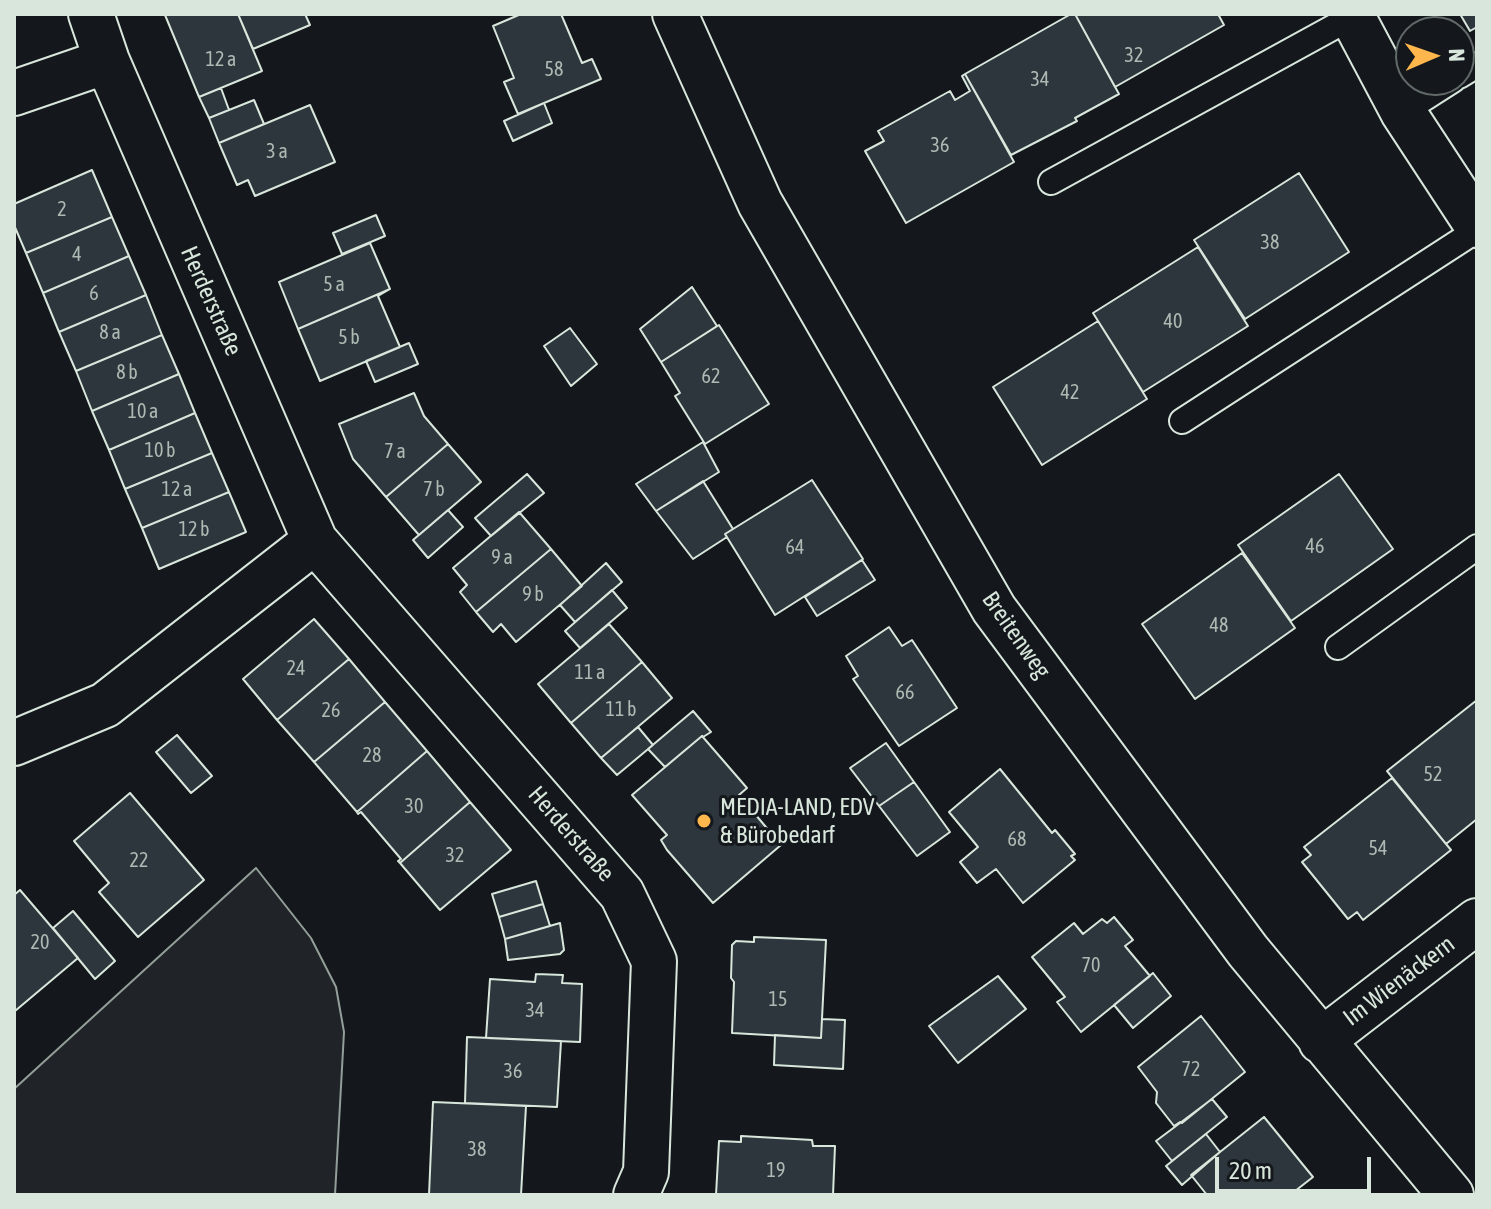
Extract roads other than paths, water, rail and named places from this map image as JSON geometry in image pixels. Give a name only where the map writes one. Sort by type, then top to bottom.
[{"type":"street","name":"Herderstraße","points":[[91,14],[107,61],[315,541],[622,894],[654,961],[646,1172],[636,1195]]},
{"type":"street","name":"Breitenweg","points":[[675,14],[760,203],[994,609],[1248,951],[1451,1195]]},
{"type":"street","points":[[1352,16],[1403,112],[1477,228]]},
{"type":"street","points":[[14,93],[107,61]]},
{"type":"street","points":[[14,743],[105,705],[315,541]]},
{"type":"street","name":"Im Wienäckern","points":[[1321,1041],[1477,921]]},
{"type":"lane","points":[[1051,182],[1352,16]]},
{"type":"lane","points":[[1403,112],[1428,96]]},
{"type":"lane","points":[[1182,421],[1477,228]]},
{"type":"lane","points":[[1338,647],[1477,547]]},
{"type":"place","name":"MEDIA-LAND, EDV & Bürobedarf","points":[[704,821]]}]
